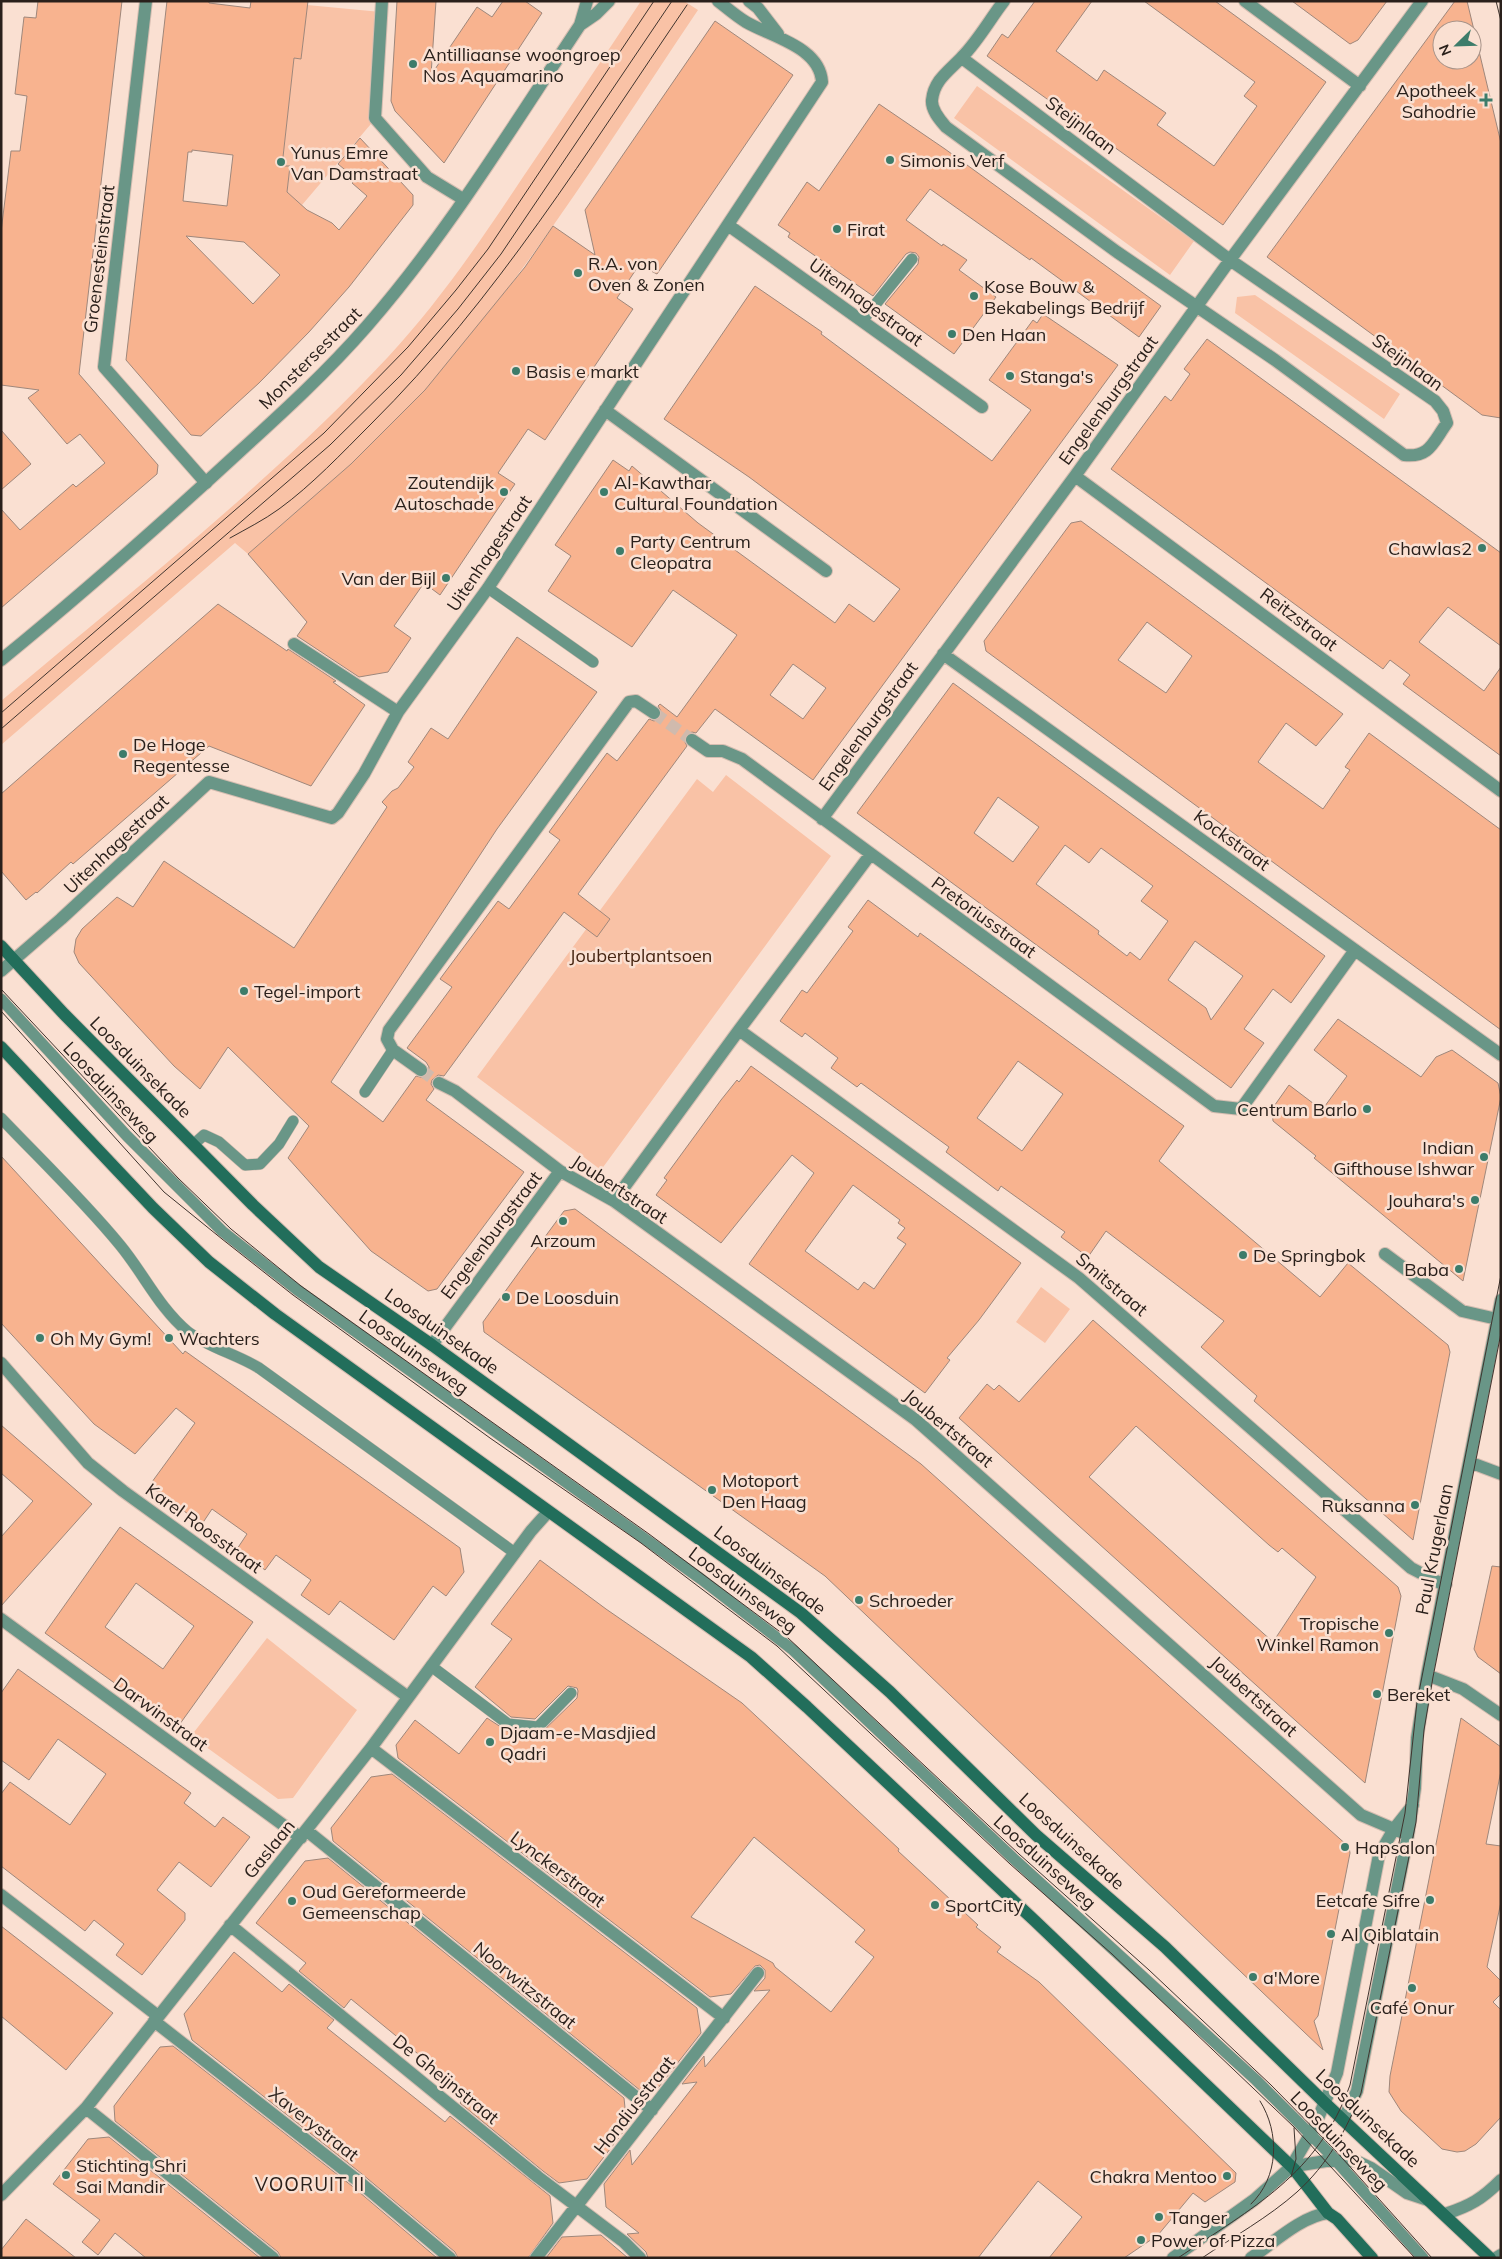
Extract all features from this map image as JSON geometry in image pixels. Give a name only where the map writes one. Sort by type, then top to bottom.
[{"type":"main road","name":"Loosduinsekade","points":[[1,946],[64,1014],[253,1205],[319,1267],[432,1345],[801,1613],[890,1692],[1036,1835],[1165,1947],[1325,2103],[1490,2258]]},
{"type":"main road","points":[[1,1047],[153,1208],[209,1262],[275,1314],[758,1664],[1035,1921],[1291,2166],[1328,2213],[1337,2219],[1372,2258]]},
{"type":"street","name":"Groenesteinstraat","points":[[146,1],[104,367],[206,483]]},
{"type":"street","points":[[382,1],[376,118],[427,177],[464,199]]},
{"type":"street","name":"Monstersestraat","points":[[1,660],[50,620],[206,483],[323,374],[366,327],[414,271],[464,199],[580,25],[587,1]]},
{"type":"street","name":"Monstersestraat","points":[[580,25],[596,14],[609,1]]},
{"type":"street","name":"Uitenhagestraat","points":[[14,959],[209,782],[332,818],[338,813],[364,774],[398,712],[488,588],[822,82],[822,73],[814,61],[779,36],[747,22],[718,1]]},
{"type":"street","name":"Uitenhagestraat","points":[[749,1],[758,8],[779,36]]},
{"type":"street","points":[[962,58],[1004,1]]},
{"type":"street","points":[[1245,1],[1360,86]]},
{"type":"street","name":"Engelenburgstraat","points":[[822,819],[1075,476],[1230,260],[1422,1]]},
{"type":"street","name":"Steijnlaan","points":[[962,58],[1230,260],[1435,401],[1443,410],[1447,423],[1425,453],[1416,456],[1404,455],[1197,306],[1117,252],[946,127],[936,114],[931,102],[936,86],[948,68],[962,58]]},
{"type":"street","name":"Uitenhagestraat","points":[[728,225],[982,407]]},
{"type":"street","points":[[605,410],[826,571]]},
{"type":"street","name":"Reitzstraat","points":[[1075,476],[1501,791]]},
{"type":"street","points":[[294,644],[398,712]]},
{"type":"street","name":"Kockstraat","points":[[943,654],[1501,1055]]},
{"type":"street","points":[[421,1070],[393,1050],[387,1039],[389,1030],[629,702],[636,701],[654,713]]},
{"type":"street","name":"Pretoriusstraat","points":[[692,740],[708,751],[723,751],[742,759],[870,855],[1214,1106],[1241,1109],[1355,950]]},
{"type":"street","points":[[614,1201],[870,855]]},
{"type":"street","points":[[1,970],[14,959]]},
{"type":"street","name":"Smitstraat","points":[[739,1030],[1079,1278],[1411,1568],[1440,1583],[1446,1584]]},
{"type":"street","name":"Joubertstraat","points":[[439,1083],[455,1091],[560,1171],[614,1201],[916,1420],[1361,1815],[1408,1835]]},
{"type":"street","name":"Engelenburgstraat","points":[[432,1345],[560,1171]]},
{"type":"street","points":[[1385,1254],[1462,1311],[1497,1319]]},
{"type":"street","name":"Paul Krugerlaan","points":[[1343,2120],[1357,2091],[1408,1835],[1413,1806],[1417,1738],[1427,1675],[1501,1300]]},
{"type":"street","name":"Karel Roosstraat","points":[[1,1363],[95,1468],[280,1606],[408,1698]]},
{"type":"street","points":[[1469,1462],[1501,1474]]},
{"type":"street","name":"Gaslaan","points":[[1,2195],[86,2108],[372,1748],[515,1553],[548,1512]]},
{"type":"street","name":"Darwinstraat","points":[[1,1619],[304,1834]]},
{"type":"street","points":[[1427,1675],[1464,1689],[1501,1715]]},
{"type":"street","name":"Lynckerstraat","points":[[372,1748],[724,2018]]},
{"type":"street","points":[[1174,2258],[1254,2200],[1291,2166],[1310,2133],[1325,2103],[1336,2073],[1379,1855],[1394,1829],[1413,1806]]},
{"type":"street","name":"Noorwitzstraat","points":[[304,1834],[652,2110]]},
{"type":"street","points":[[1,1894],[156,2019]]},
{"type":"street","name":"De Gheijnstraat","points":[[230,1925],[538,2177],[624,2242],[640,2258]]},
{"type":"street","name":"Hondiusstraat","points":[[536,2258],[758,1973]]},
{"type":"street","name":"Xaverystraat","points":[[156,2019],[357,2180],[450,2258]]},
{"type":"street","points":[[86,2108],[273,2258]]},
{"type":"street","points":[[1291,2166],[1335,2160],[1356,2161],[1370,2168],[1407,2193],[1429,2200]]},
{"type":"street","points":[[1444,2214],[1466,2207],[1489,2193],[1501,2180]]},
{"type":"street","points":[[1251,2258],[1316,2214],[1328,2213]]},
{"type":"street","points":[[1496,2258],[1501,2255]]},
{"type":"lane","points":[[862,321],[912,259]]},
{"type":"lane","points":[[488,588],[593,662]]},
{"type":"lane","name":"Loosduinseweg","points":[[1,1000],[127,1136],[222,1231],[296,1289],[701,1579],[793,1650],[1014,1859],[1256,2080],[1310,2133],[1423,2258]]},
{"type":"lane","points":[[365,1092],[393,1050]]},
{"type":"lane","points":[[1,1118],[120,1245],[166,1311],[189,1332],[210,1346],[244,1359],[259,1368],[515,1553]]},
{"type":"lane","points":[[194,1144],[204,1136],[219,1142],[245,1165],[260,1164],[279,1144],[293,1120]]},
{"type":"lane","points":[[431,1666],[508,1724],[538,1727],[571,1694]]},
{"type":"green space","points":[[641,1],[684,1],[698,10],[568,205],[499,299],[425,390],[362,454],[248,554],[235,543],[1,745],[1,701],[249,492],[343,403],[407,336],[476,247]]},
{"type":"green space","points":[[307,5],[381,12],[376,118],[302,205],[287,194],[290,167],[282,166],[294,58],[301,59]]},
{"type":"green space","points":[[977,86],[1194,241],[1170,275],[954,118]]},
{"type":"green space","points":[[1255,295],[1400,394],[1384,419],[1235,313],[1237,297]]},
{"type":"green space","name":"Joubertplantsoen","points":[[726,775],[831,856],[601,1170],[477,1077],[697,779],[713,792]]},
{"type":"green space","points":[[1041,1287],[1070,1309],[1045,1343],[1016,1322]]},
{"type":"green space","points":[[267,1638],[357,1710],[293,1798],[278,1799],[191,1736]]},
{"type":"building","points":[[38,1],[122,1],[79,374],[158,465],[157,474],[1,608],[1,509],[20,530],[73,484],[76,487],[105,463],[80,434],[67,444],[28,398],[39,390],[1,385],[1,232],[11,151],[20,151],[27,96],[15,94],[24,17],[36,18]]},
{"type":"building","points":[[167,1],[209,1],[209,3],[250,8],[251,1],[308,1],[301,59],[294,58],[282,166],[290,166],[287,192],[307,210],[332,223],[339,230],[367,196],[352,183],[356,179],[338,164],[360,138],[413,195],[413,205],[349,287],[309,332],[259,383],[201,436],[191,435],[126,360]],"holes":[[[192,150],[233,155],[227,206],[183,201],[188,152],[192,152]],[[186,236],[244,242],[280,275],[253,304]]]},
{"type":"building","points":[[397,1],[436,1],[431,75],[477,7],[492,17],[503,1],[525,1],[542,13],[444,163],[395,111],[391,101]]},
{"type":"building","points":[[1035,1],[1092,1],[1056,51],[1097,81],[1104,70],[1166,113],[1157,125],[1214,166],[1257,106],[1244,96],[1255,82],[1144,1],[1215,1],[1326,82],[1223,225],[987,56],[1002,34],[1008,38]]},
{"type":"building","points":[[1292,1],[1387,1],[1358,40],[1350,44]]},
{"type":"building","points":[[1455,1],[1467,1],[1472,20],[1441,20]]},
{"type":"building","points":[[715,21],[793,75],[657,274],[639,265],[617,298],[633,309],[545,440],[528,429],[498,473],[515,484],[440,595],[424,583],[394,626],[411,638],[388,672],[359,677],[297,636],[307,622],[248,554],[351,464],[425,390],[525,267],[553,226],[595,255],[585,210]]},
{"type":"building","points":[[1432,32],[1432,70],[1482,70],[1482,64],[1501,143],[1501,418],[1482,415],[1267,257]]},
{"type":"building","points":[[879,104],[945,149],[1161,306],[1139,337],[1031,258],[1030,260],[930,189],[906,220],[942,246],[943,244],[967,260],[959,270],[996,297],[954,354],[885,304],[918,264],[919,257],[916,253],[910,252],[906,254],[873,296],[788,237],[790,233],[778,225],[807,182],[819,191]]},
{"type":"building","points":[[755,286],[822,332],[821,334],[992,461],[1031,410],[989,380],[1033,320],[1037,323],[1043,314],[1118,365],[813,780],[715,709],[696,733],[692,732],[686,735],[684,740],[687,746],[578,894],[610,919],[597,937],[564,912],[444,1076],[438,1075],[432,1080],[431,1084],[434,1089],[426,1100],[524,1172],[437,1289],[428,1291],[371,1251],[288,1158],[309,1126],[228,1047],[200,1089],[174,1066],[79,963],[74,952],[76,939],[82,929],[117,897],[133,907],[164,861],[294,948],[387,807],[382,802],[392,791],[398,788],[414,767],[408,762],[431,728],[448,739],[517,637],[597,692],[497,829],[331,1082],[383,1122],[416,1076],[424,1078],[428,1074],[429,1067],[426,1062],[407,1048],[452,987],[440,979],[498,901],[509,909],[560,840],[549,832],[607,753],[617,761],[649,719],[654,721],[660,718],[662,713],[658,706],[660,704],[677,717],[737,635],[673,590],[632,647],[548,591],[571,556],[555,545],[613,460],[629,471],[632,466],[698,523],[835,623],[849,604],[874,622],[900,589],[749,477],[664,419]],"holes":[[[793,664],[826,688],[803,719],[770,695]]]},
{"type":"building","points":[[1207,339],[1501,553],[1501,646],[1448,607],[1419,642],[1484,691],[1501,667],[1501,756],[1403,684],[1410,675],[1390,660],[1383,669],[1111,469],[1165,396],[1171,401],[1190,374],[1184,369]]},
{"type":"building","points":[[1,430],[31,464],[1,490]]},
{"type":"building","points":[[1081,521],[1343,714],[1316,746],[1286,723],[1258,762],[1323,809],[1350,770],[1345,767],[1369,733],[1501,830],[1501,1030],[986,651],[984,641],[1071,523]],"holes":[[[1147,622],[1192,656],[1166,693],[1118,660]]]},
{"type":"building","name":"De Hoge Regentesse","points":[[218,604],[287,651],[288,649],[336,681],[333,682],[365,705],[311,786],[209,746],[73,864],[71,862],[37,893],[26,900],[1,871],[1,794]]},
{"type":"building","points":[[953,683],[1325,956],[1291,1003],[1273,989],[1244,1029],[1264,1043],[1231,1088],[857,813]],"holes":[[[998,797],[1039,827],[1013,862],[974,833]],[[1065,845],[1089,863],[1101,848],[1153,886],[1141,901],[1168,921],[1140,960],[1130,952],[1127,956],[1098,934],[1099,931],[1036,884]],[[1195,941],[1243,976],[1211,1020],[1206,1008],[1168,980]]]},
{"type":"building","points":[[868,900],[918,937],[920,933],[1184,1126],[1159,1161],[1320,1297],[1348,1263],[1448,1345],[1450,1352],[1413,1540],[1254,1401],[1257,1396],[1201,1347],[1224,1321],[1106,1231],[1088,1257],[1061,1237],[1065,1232],[1001,1186],[998,1191],[946,1152],[949,1147],[861,1083],[857,1087],[831,1068],[838,1058],[805,1033],[802,1037],[780,1021],[802,990],[807,993],[853,931],[848,927]],"holes":[[[1018,1061],[1063,1094],[1022,1151],[977,1118]]]},
{"type":"building","points":[[1338,1019],[1421,1077],[1436,1057],[1452,1050],[1498,1083],[1501,1097],[1463,1281],[1314,1158],[1316,1156],[1273,1121],[1272,1109],[1289,1085],[1322,1110],[1347,1076],[1314,1050]]},
{"type":"building","points":[[751,1066],[1021,1263],[979,1320],[947,1358],[950,1360],[925,1393],[749,1264],[814,1173],[792,1155],[721,1243],[656,1195],[667,1180],[664,1178],[721,1100],[737,1080],[739,1082]],"holes":[[[853,1185],[900,1220],[898,1223],[905,1228],[897,1238],[906,1244],[874,1289],[864,1282],[858,1290],[805,1251]]]},
{"type":"building","points":[[1,1156],[183,1354],[185,1351],[460,1548],[464,1572],[446,1596],[433,1586],[394,1640],[340,1601],[329,1615],[301,1595],[311,1580],[276,1555],[265,1570],[237,1549],[247,1534],[212,1509],[202,1524],[149,1486],[195,1423],[176,1408],[135,1454],[94,1424],[1,1323]]},
{"type":"building","points":[[575,1209],[921,1464],[1349,1847],[1350,1853],[1318,2016],[1314,2021],[1323,2050],[825,1576],[484,1332],[483,1322],[564,1211]]},
{"type":"building","points":[[1093,1320],[1398,1587],[1401,1596],[1365,1783],[959,1418],[987,1384],[994,1390],[999,1385],[1019,1402]],"holes":[[[1136,1426],[1278,1552],[1282,1548],[1316,1577],[1273,1642],[1089,1477]]]},
{"type":"building","points":[[1,1425],[92,1504],[1,1606],[1,1537],[33,1501],[1,1473]]},
{"type":"building","points":[[120,1527],[253,1622],[177,1728],[45,1633]],"holes":[[[136,1583],[194,1626],[163,1669],[105,1627]]]},
{"type":"building","points":[[540,1560],[606,1609],[742,1703],[899,1849],[898,1851],[978,1925],[976,1927],[1001,1947],[997,1952],[1039,1982],[1236,2173],[1235,2182],[1205,2202],[1193,2193],[1158,2235],[1124,2258],[1049,2258],[1082,2217],[1038,2181],[978,2258],[648,2258],[646,2252],[627,2234],[639,2233],[606,2207],[604,2184],[630,2150],[632,2165],[697,2082],[682,2084],[704,2056],[705,2067],[770,1990],[754,1991],[765,1978],[765,1970],[760,1965],[755,1966],[731,1994],[710,1997],[398,1758],[396,1745],[415,1720],[459,1754],[487,1718],[507,1731],[540,1734],[577,1698],[577,1688],[568,1686],[535,1719],[511,1717],[475,1687],[512,1639],[491,1624]],"holes":[[[754,1837],[865,1930],[855,1942],[874,1957],[831,2012],[775,1967],[773,1963],[691,1917]]]},
{"type":"building","points":[[1492,1566],[1501,1567],[1501,1674],[1478,1657],[1474,1649]]},
{"type":"building","points":[[18,1669],[191,1793],[184,1803],[215,1827],[223,1817],[250,1837],[211,1887],[179,1862],[157,1890],[185,1913],[185,1920],[142,1975],[116,1955],[124,1944],[94,1920],[85,1931],[1,1866],[1,1794],[10,1782],[70,1825],[106,1774],[58,1739],[29,1780],[1,1760],[1,1693]]},
{"type":"building","points":[[1461,1718],[1501,1747],[1501,1771],[1486,1844],[1501,1846],[1501,1902],[1487,1967],[1501,1981],[1501,1994],[1493,2002],[1501,2010],[1501,2117],[1476,2144],[1465,2151],[1457,2152],[1442,2149],[1401,2111],[1389,2092],[1390,2076]]},
{"type":"building","points":[[392,1774],[697,2008],[701,2033],[658,2088],[641,2091],[333,1841],[331,1828],[371,1777]]},
{"type":"building","points":[[328,1858],[624,2098],[627,2127],[587,2179],[559,2183],[543,2171],[460,2103],[467,2094],[351,1999],[344,2008],[299,1971],[306,1963],[256,1923],[305,1861]]},
{"type":"building","points":[[1,1926],[113,2013],[66,2070],[1,2016]]},
{"type":"building","points":[[234,1952],[282,1992],[289,1984],[334,2020],[327,2028],[445,2122],[450,2116],[550,2196],[553,2223],[528,2258],[458,2258],[455,2252],[362,2174],[192,2040],[184,2014]]},
{"type":"building","points":[[173,2046],[352,2186],[437,2258],[281,2258],[278,2252],[115,2121],[114,2106],[123,2094],[160,2047]]},
{"type":"building","points":[[109,2137],[260,2258],[146,2258],[115,2233],[98,2255],[82,2242],[100,2220],[53,2184],[88,2139]]},
{"type":"building","points":[[26,2219],[76,2258],[1,2258],[1,2250]]},
{"type":"building","points":[[601,2235],[628,2258],[546,2258],[562,2237]]},
{"type":"tunnel","points":[[654,713],[692,740]]},
{"type":"tunnel","points":[[421,1070],[439,1083]]},
{"type":"tram line","points":[[1,713],[324,433],[408,347],[488,249],[654,1]]},
{"type":"tram line","points":[[1,729],[330,445],[401,375],[458,309],[501,254],[672,1]]},
{"type":"tram line","points":[[1496,1],[1501,21]]},
{"type":"tram line","points":[[230,538],[273,513],[315,479],[371,424],[459,327],[539,222],[687,5]]},
{"type":"tram line","points":[[1,989],[178,1178],[231,1229],[301,1286],[649,1534],[787,1637],[1019,1854],[1149,1970],[1271,2085],[1334,2149],[1432,2258]]},
{"type":"tram line","points":[[1,1011],[164,1192],[293,1295],[490,1438],[641,1543],[777,1646],[1010,1864],[1112,1954],[1294,2127],[1415,2258]]},
{"type":"tram line","points":[[1178,2258],[1257,2205],[1301,2166],[1320,2143],[1336,2116],[1350,2085],[1405,1813],[1417,1702],[1501,1275]]},
{"type":"tram line","points":[[1202,2258],[1275,2210],[1308,2182],[1335,2147],[1361,2093],[1416,1822],[1424,1730],[1433,1677],[1501,1333]]},
{"type":"tram line","points":[[1251,2204],[1267,2181],[1274,2154],[1271,2127],[1260,2101]]},
{"type":"tram line","points":[[1291,2177],[1296,2159],[1294,2128]]},
{"type":"place","name":"Antilliaanse woongroep Nos Aquamarino","points":[[413,64]]},
{"type":"place","name":"Apotheek Sahodrie","points":[[1486,100]]},
{"type":"place","name":"Simonis Verf","points":[[890,160]]},
{"type":"place","name":"Yunus Emre Van Damstraat","points":[[281,162]]},
{"type":"place","name":"Firat","points":[[837,229]]},
{"type":"place","name":"R.A. von Oven & Zonen","points":[[578,273]]},
{"type":"place","name":"Kose Bouw & Bekabelings Bedrijf","points":[[974,296]]},
{"type":"place","name":"Den Haan","points":[[952,334]]},
{"type":"place","name":"Basis e markt","points":[[516,371]]},
{"type":"place","name":"Stanga's","points":[[1010,376]]},
{"type":"place","name":"Zoutendijk Autoschade","points":[[504,492]]},
{"type":"place","name":"Al-Kawthar Cultural Foundation","points":[[604,492]]},
{"type":"place","name":"Chawlas2","points":[[1482,548]]},
{"type":"place","name":"Party Centrum Cleopatra","points":[[620,551]]},
{"type":"place","name":"Van der Bijl","points":[[446,578]]},
{"type":"place","name":"De Hoge Regentesse","points":[[123,754]]},
{"type":"place","name":"Tegel-import","points":[[244,991]]},
{"type":"place","name":"Centrum Barlo","points":[[1367,1109]]},
{"type":"place","name":"Indian Gifthouse Ishwar","points":[[1484,1157]]},
{"type":"place","name":"Jouhara's","points":[[1475,1200]]},
{"type":"place","name":"Arzoum","points":[[563,1221]]},
{"type":"place","name":"De Springbok","points":[[1243,1255]]},
{"type":"place","name":"Baba","points":[[1459,1269]]},
{"type":"place","name":"De Loosduin","points":[[506,1297]]},
{"type":"place","name":"Oh My Gym!","points":[[40,1338]]},
{"type":"place","name":"Wachters","points":[[169,1338]]},
{"type":"place","name":"Motoport Den Haag","points":[[712,1490]]},
{"type":"place","name":"Ruksanna","points":[[1415,1505]]},
{"type":"place","name":"Schroeder","points":[[859,1600]]},
{"type":"place","name":"Tropische Winkel Ramon","points":[[1389,1633]]},
{"type":"place","name":"Bereket","points":[[1377,1694]]},
{"type":"place","name":"Djaam-e-Masdjied Qadri","points":[[490,1742]]},
{"type":"place","name":"Hapsalon","points":[[1345,1847]]},
{"type":"place","name":"Eetcafe Sifre","points":[[1430,1900]]},
{"type":"place","name":"Oud Gereformeerde Gemeenschap","points":[[292,1901]]},
{"type":"place","name":"SportCity","points":[[935,1905]]},
{"type":"place","name":"Al Qiblatain","points":[[1331,1934]]},
{"type":"place","name":"a'More","points":[[1253,1977]]},
{"type":"place","name":"Café Onur","points":[[1412,1988]]},
{"type":"place","name":"Stichting Shri Sai Mandir","points":[[66,2175]]},
{"type":"place","name":"Chakra Mentoo","points":[[1227,2176]]},
{"type":"place","name":"Tanger","points":[[1159,2217]]},
{"type":"place","name":"Power of Pizza","points":[[1141,2240]]},
{"type":"district","name":"VOORUIT II","points":[[310,2184]]}]
